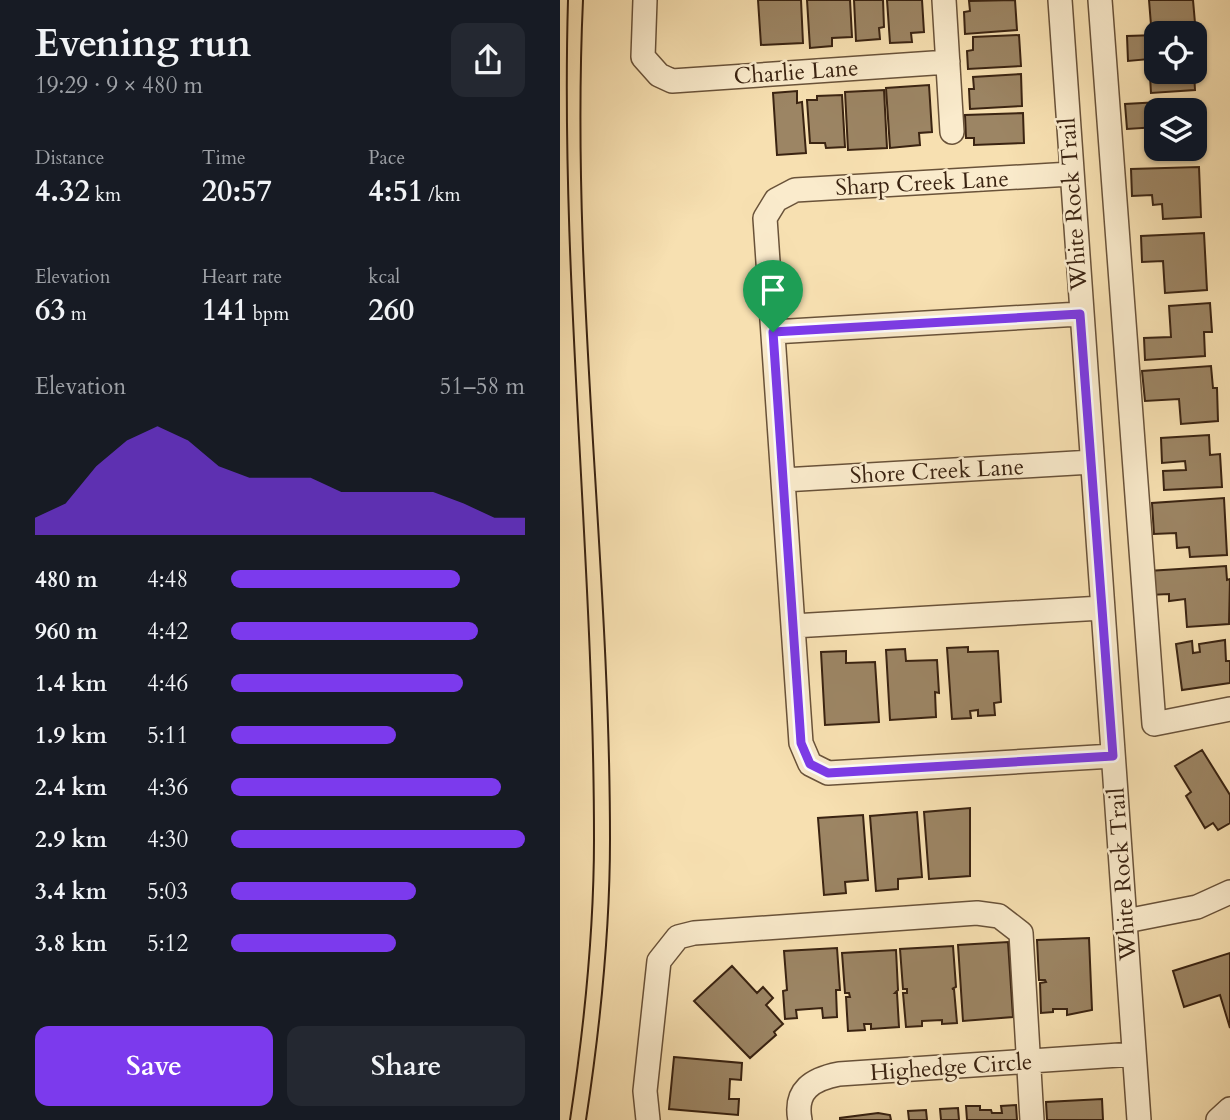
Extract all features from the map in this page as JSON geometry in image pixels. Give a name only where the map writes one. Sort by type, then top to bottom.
[{"type":"street","name":"Charlie Lane","points":[[645,0],[643,57],[659,75],[672,80],[948,62]]},
{"type":"street","points":[[944,0],[952,132]]},
{"type":"street","name":"White Rock Trail","points":[[1060,0],[1080,314],[1139,1120]]},
{"type":"street","points":[[1100,0],[1154,724],[1230,709]]},
{"type":"street","name":"Sharp Creek Lane","points":[[773,332],[765,218],[776,200],[795,190],[1071,174]]},
{"type":"street","points":[[1080,314],[773,332],[801,743],[810,764],[828,773],[1113,756]]},
{"type":"street","name":"Shore Creek Lane","points":[[783,480],[1092,462]]},
{"type":"street","points":[[793,626],[1102,608]]},
{"type":"street","points":[[1125,921],[1197,907],[1230,892]]},
{"type":"street","points":[[648,1120],[645,1091],[659,961],[678,937],[694,933],[977,913],[999,916],[1021,933],[1032,1120]]},
{"type":"street","name":"Highedge Circle","points":[[800,1120],[798,1112],[803,1091],[818,1078],[839,1074],[1134,1054]]},
{"type":"street","points":[[1218,1120],[1230,1109]]},
{"type":"building","points":[[758,0],[801,0],[803,43],[761,45]]},
{"type":"building","points":[[807,0],[850,0],[852,37],[832,38],[832,46],[810,48]]},
{"type":"building","points":[[854,0],[883,0],[884,27],[879,28],[880,39],[856,41]]},
{"type":"building","points":[[887,0],[922,0],[924,32],[911,33],[912,42],[890,43]]},
{"type":"building","points":[[1015,0],[1017,30],[965,34],[964,12],[970,11],[969,1]]},
{"type":"building","points":[[1149,0],[1193,0],[1195,21],[1151,21]]},
{"type":"building","points":[[1019,35],[1021,66],[968,69],[967,51],[973,50],[973,37]]},
{"type":"building","points":[[1144,35],[1144,59],[1128,61],[1127,36]]},
{"type":"building","points":[[1021,74],[1022,106],[970,109],[969,89],[974,89],[973,77]]},
{"type":"building","points":[[1150,84],[1195,84],[1195,90],[1151,93]]},
{"type":"building","points":[[929,85],[932,132],[919,133],[920,145],[890,148],[886,88]]},
{"type":"building","points":[[884,90],[887,148],[848,150],[845,92]]},
{"type":"building","points":[[797,91],[797,103],[802,102],[806,153],[777,155],[773,93]]},
{"type":"building","points":[[842,95],[845,147],[826,148],[825,143],[810,143],[807,100],[817,100],[817,96]]},
{"type":"building","points":[[1144,103],[1144,128],[1127,129],[1125,104]]},
{"type":"building","points":[[1023,113],[1024,143],[974,145],[974,138],[966,138],[965,115]]},
{"type":"building","points":[[1199,167],[1201,217],[1163,219],[1162,204],[1153,205],[1152,195],[1132,196],[1131,169]]},
{"type":"building","points":[[1204,233],[1207,290],[1165,293],[1163,261],[1142,262],[1141,236]]},
{"type":"building","points":[[1210,303],[1212,332],[1204,332],[1205,356],[1145,360],[1144,338],[1171,337],[1169,306]]},
{"type":"building","points":[[1211,366],[1213,388],[1217,388],[1218,421],[1181,424],[1179,399],[1145,401],[1142,371]]},
{"type":"building","points":[[1209,435],[1210,455],[1220,454],[1222,487],[1164,490],[1163,471],[1186,470],[1185,461],[1162,463],[1161,438]]},
{"type":"building","points":[[1224,498],[1227,555],[1190,557],[1189,547],[1177,548],[1176,533],[1154,534],[1152,503]]},
{"type":"building","points":[[1226,566],[1227,580],[1230,579],[1229,624],[1187,627],[1185,599],[1169,601],[1169,594],[1149,595],[1148,571]]},
{"type":"building","points":[[1225,640],[1226,661],[1230,661],[1230,683],[1182,690],[1176,644],[1192,641],[1193,653],[1200,652],[1199,644]]},
{"type":"building","points":[[968,647],[968,652],[998,651],[1001,702],[994,703],[995,715],[978,716],[978,710],[970,711],[971,718],[952,719],[947,648]]},
{"type":"building","points":[[905,649],[906,661],[937,660],[939,693],[935,692],[936,717],[890,720],[886,650]]},
{"type":"building","points":[[846,651],[846,663],[875,662],[879,722],[825,725],[821,652]]},
{"type":"building","points":[[1202,750],[1230,795],[1230,823],[1218,830],[1213,823],[1205,828],[1186,796],[1191,792],[1175,766]]},
{"type":"building","points":[[970,808],[970,876],[929,879],[924,812]]},
{"type":"building","points":[[917,812],[922,877],[898,879],[898,889],[876,891],[870,816]]},
{"type":"building","points":[[863,815],[868,880],[845,882],[846,893],[824,895],[818,818]]},
{"type":"building","points":[[1089,938],[1092,1010],[1067,1015],[1067,1009],[1053,1009],[1053,1012],[1041,1013],[1040,983],[1046,982],[1039,980],[1037,940]]},
{"type":"building","points":[[1008,942],[1013,1017],[963,1021],[958,945]]},
{"type":"building","points":[[953,946],[956,987],[952,989],[957,1023],[942,1024],[942,1020],[922,1021],[922,1026],[906,1027],[903,993],[907,993],[907,989],[903,989],[900,949]]},
{"type":"building","points":[[837,948],[840,990],[836,990],[837,1017],[823,1018],[822,1008],[796,1010],[797,1018],[785,1019],[783,991],[787,990],[784,951]]},
{"type":"building","points":[[896,950],[898,990],[895,993],[899,1027],[871,1029],[871,1024],[864,1024],[865,1030],[848,1031],[846,997],[850,997],[849,993],[845,993],[842,953]]},
{"type":"building","points":[[1230,953],[1230,1028],[1220,995],[1184,1007],[1173,971]]},
{"type":"building","points":[[732,966],[757,993],[763,987],[773,998],[766,1005],[783,1024],[774,1032],[776,1035],[750,1058],[694,1001]]},
{"type":"building","points":[[674,1057],[742,1063],[741,1080],[730,1079],[729,1099],[739,1099],[738,1115],[669,1109]]},
{"type":"building","points":[[1102,1099],[1103,1120],[1047,1120],[1046,1102]]},
{"type":"building","points":[[1016,1105],[1017,1120],[967,1120],[966,1106],[980,1106],[980,1110],[1002,1113],[1001,1106]]},
{"type":"building","points":[[958,1108],[959,1120],[941,1120],[940,1109]]},
{"type":"building","points":[[926,1110],[927,1120],[909,1120],[908,1111]]},
{"type":"building","points":[[878,1113],[890,1115],[891,1120],[840,1120],[840,1118]]},
{"type":"tram line","points":[[568,0],[569,210],[589,629],[594,839],[587,980],[570,1120]]},
{"type":"tram line","points":[[583,0],[580,105],[582,210],[604,629],[610,839],[603,980],[586,1120]]},
{"type":"route","points":[[1080,314],[1113,756],[828,773],[810,764],[801,743],[773,332],[1080,314]]}]
